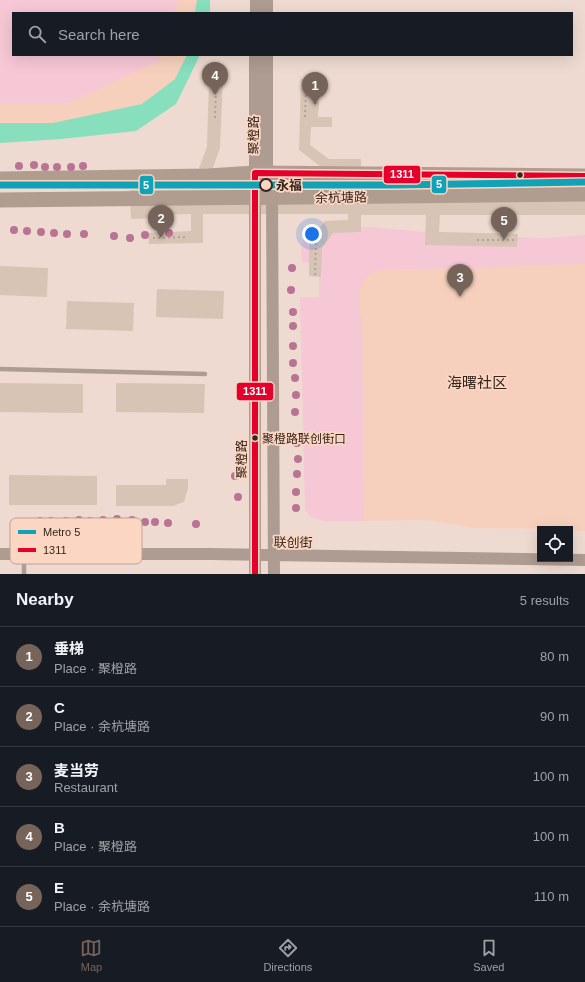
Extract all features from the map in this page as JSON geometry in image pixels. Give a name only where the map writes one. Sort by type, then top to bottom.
[{"type":"main road","name":"余杭塘路","points":[[0,179],[208,176],[261,173],[585,176]]},
{"type":"main road","name":"余杭塘路","points":[[0,200],[254,199],[585,194]]},
{"type":"street","points":[[256,0],[256,12]]},
{"type":"street","points":[[267,0],[267,12]]},
{"type":"street","name":"聚橙路","points":[[255,56],[261,173],[272,198],[274,574]]},
{"type":"street","name":"聚橙路","points":[[255,574],[254,199],[261,173],[267,56]]},
{"type":"street","name":"联创街","points":[[142,555],[585,560]]},
{"type":"lane","points":[[0,369],[205,374]]},
{"type":"path","points":[[305,117],[306,83]]},
{"type":"path","points":[[215,118],[216,84]]},
{"type":"path","points":[[153,238],[188,237]]},
{"type":"path","points":[[477,240],[514,240]]},
{"type":"path","points":[[315,275],[316,241]]},
{"type":"shaded area","points":[[0,0],[204,0],[202,12],[12,12],[12,56],[194,56],[190,78],[141,121],[0,130]]},
{"type":"shaded area","points":[[0,0],[178,0],[174,12],[12,12],[12,56],[161,56],[159,61],[68,103],[0,103]]},
{"type":"shaded area","points":[[197,0],[210,0],[210,12],[195,12]]},
{"type":"shaded area","points":[[186,56],[200,56],[176,104],[136,131],[61,139],[0,143],[0,123],[53,123],[142,104],[175,79]]},
{"type":"shaded area","points":[[337,227],[371,227],[456,235],[547,238],[585,235],[585,264],[380,270],[366,278],[360,295],[360,317],[362,318],[364,521],[323,521],[309,516],[305,509],[300,297],[319,297],[319,263],[302,262],[301,255],[303,241],[312,231],[319,229]]},
{"type":"shaded area","points":[[585,264],[585,531],[573,531],[573,526],[537,526],[537,529],[474,528],[428,520],[364,521],[362,319],[360,317],[359,291],[363,280],[369,274],[380,270]]},
{"type":"building","name":"永福","points":[[209,78],[223,78],[220,148],[209,179],[325,170],[299,150],[301,79],[313,79],[312,102],[319,102],[318,117],[332,117],[332,127],[311,127],[310,145],[329,159],[361,159],[361,180],[585,175],[585,215],[440,215],[439,232],[518,234],[517,247],[425,245],[426,215],[361,215],[361,232],[333,233],[322,248],[321,277],[309,276],[309,243],[325,221],[348,220],[348,214],[203,214],[203,243],[149,244],[148,233],[191,231],[191,214],[154,215],[154,218],[131,219],[129,176],[195,179],[207,147]]},
{"type":"building","points":[[0,266],[48,268],[47,297],[0,295]]},
{"type":"building","points":[[157,289],[224,291],[223,319],[156,317]]},
{"type":"building","points":[[67,301],[134,303],[133,331],[66,329]]},
{"type":"building","points":[[0,383],[83,384],[83,413],[0,412]]},
{"type":"building","points":[[116,383],[205,384],[204,413],[116,412]]},
{"type":"building","points":[[9,475],[97,476],[97,505],[9,505]]},
{"type":"building","points":[[166,479],[188,479],[188,488],[184,502],[173,506],[116,506],[116,485],[166,485]]},
{"type":"metro line","name":"5","points":[[0,185],[394,185],[585,182]]},
{"type":"transit line","name":"1311","points":[[255,574],[255,173],[585,176]]},
{"type":"place","name":"B","points":[[215,95]]},
{"type":"place","name":"垂梯","points":[[315,105]]},
{"type":"place","name":"永福","points":[[266,185]]},
{"type":"place","name":"C","points":[[161,238]]},
{"type":"place","name":"E","points":[[504,240]]},
{"type":"place","name":"麦当劳","points":[[460,297]]},
{"type":"place","name":"聚橙路联创街口","points":[[255,438]]},
{"type":"district","name":"海曙社区","points":[[477,383]]}]
